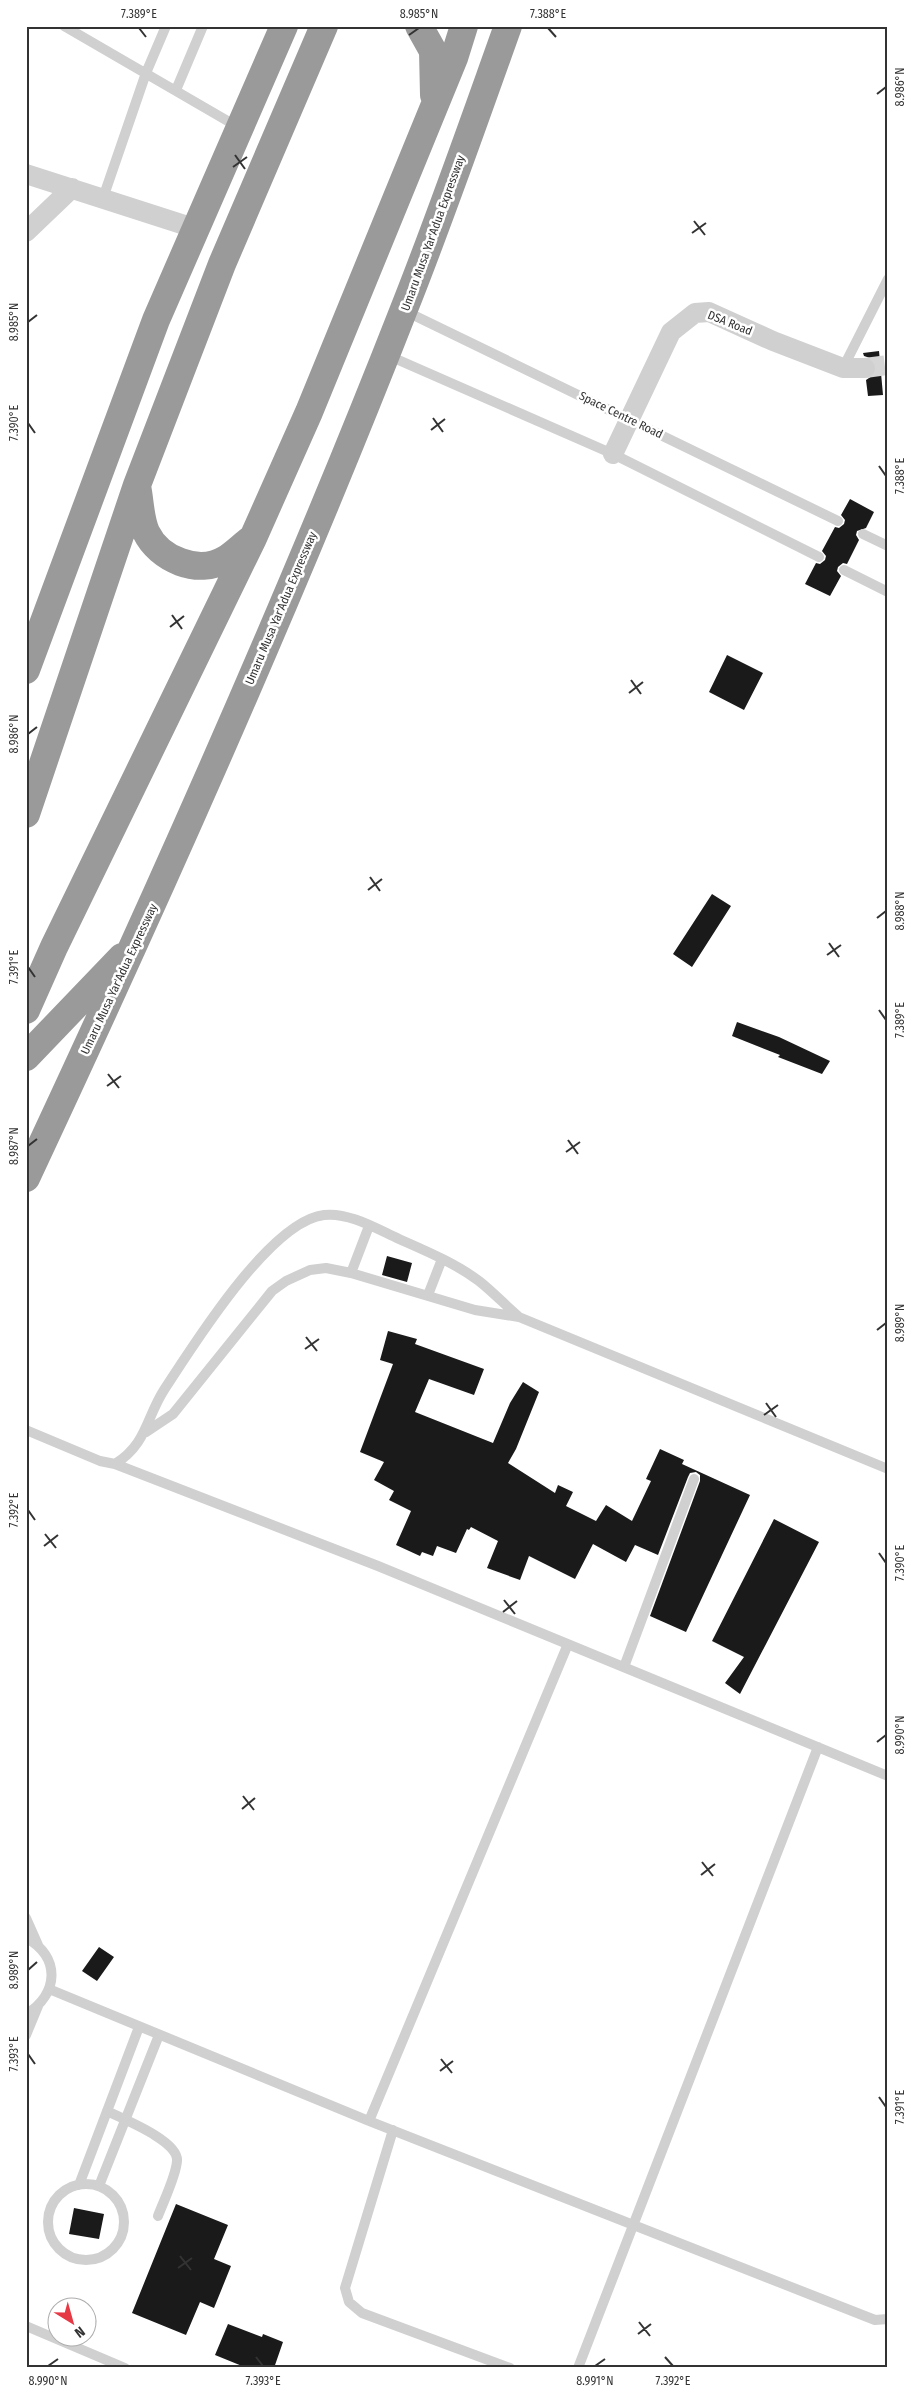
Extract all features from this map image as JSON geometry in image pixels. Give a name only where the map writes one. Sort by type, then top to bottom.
[{"type":"highway","points":[[26,670],[156,320],[284,26]]},
{"type":"highway","points":[[26,814],[137,485],[222,264],[324,26]]},
{"type":"highway","points":[[310,59],[338,26]]},
{"type":"highway","points":[[419,26],[433,51],[434,107]]},
{"type":"highway","points":[[26,1010],[54,947],[253,538],[309,412],[434,107],[464,26]]},
{"type":"highway","name":"Umaru Musa Yar'Adua Expressway","points":[[26,1178],[138,940],[320,518],[404,310],[508,26]]},
{"type":"highway","points":[[137,485],[145,531],[161,553],[182,563],[204,565],[224,560],[253,538]]},
{"type":"highway","points":[[26,1057],[138,940]]},
{"type":"street","points":[[26,174],[197,229]]},
{"type":"street","points":[[26,232],[72,188]]},
{"type":"street","name":"DSA Road","points":[[613,454],[671,332],[694,313],[709,312],[773,341],[843,368],[865,368]]},
{"type":"lane","points":[[64,26],[240,128]]},
{"type":"lane","points":[[103,198],[146,73],[166,26]]},
{"type":"lane","points":[[176,90],[203,26]]},
{"type":"lane","points":[[843,368],[888,279]]},
{"type":"lane","name":"Space Centre Road","points":[[404,310],[838,521]]},
{"type":"lane","points":[[386,354],[613,454],[819,557]]},
{"type":"lane","points":[[863,534],[888,546]]},
{"type":"lane","points":[[844,570],[888,592]]},
{"type":"lane","points":[[115,1464],[128,1456],[146,1432],[156,1404],[192,1348],[232,1292],[281,1237],[299,1225],[323,1215],[339,1215],[369,1226],[442,1259],[479,1281],[519,1317]]},
{"type":"lane","points":[[351,1273],[369,1226]]},
{"type":"lane","points":[[428,1295],[442,1259]]},
{"type":"lane","points":[[146,1432],[173,1414],[272,1291],[286,1281],[310,1270],[326,1268],[351,1273],[475,1310],[519,1317],[888,1469]]},
{"type":"lane","points":[[26,1430],[100,1461],[115,1464],[378,1566],[888,1776]]},
{"type":"lane","points":[[624,1667],[694,1479]]},
{"type":"lane","points":[[369,2121],[568,1644]]},
{"type":"lane","points":[[578,2368],[635,2225],[818,1747]]},
{"type":"lane","points":[[26,1918],[52,1969],[50,1989],[38,2006],[26,2035]]},
{"type":"lane","points":[[26,1938],[39,1946]]},
{"type":"lane","points":[[50,1989],[159,2036],[369,2121],[875,2320],[888,2319]]},
{"type":"lane","points":[[26,2014],[38,2006]]},
{"type":"lane","points":[[79,2185],[139,2027]]},
{"type":"lane","points":[[99,2186],[159,2036]]},
{"type":"lane","points":[[107,2111],[168,2143],[176,2153],[177,2163],[158,2216]]},
{"type":"lane","points":[[392,2130],[345,2288],[349,2302],[362,2313],[510,2368]]},
{"type":"lane","points":[[79,2185],[99,2186],[110,2193],[118,2202],[123,2214],[124,2227],[120,2239],[112,2250],[102,2257],[90,2260],[77,2259],[65,2254],[56,2245],[50,2234],[48,2221],[51,2209],[57,2198],[67,2190],[79,2185]]},
{"type":"lane","points":[[26,2326],[125,2368]]},
{"type":"building","points":[[879,351],[883,395],[868,396],[866,380],[875,374],[877,368],[875,362],[864,356],[863,353]]},
{"type":"building","points":[[850,499],[874,512],[866,528],[857,531],[856,535],[859,540],[847,564],[843,563],[838,567],[837,571],[841,576],[830,596],[805,584],[816,563],[820,564],[825,560],[826,556],[822,551],[835,527],[839,528],[844,524],[845,520],[841,515]]},
{"type":"building","points":[[727,655],[763,673],[744,710],[709,692]]},
{"type":"building","points":[[712,894],[731,906],[692,967],[673,954]]},
{"type":"building","points":[[737,1022],[779,1037],[830,1061],[822,1074],[778,1057],[780,1055],[732,1036]]},
{"type":"building","points":[[387,1256],[412,1263],[407,1282],[382,1275]]},
{"type":"building","points":[[388,1331],[417,1339],[415,1344],[484,1369],[474,1395],[429,1379],[415,1412],[493,1443],[510,1403],[523,1382],[539,1392],[516,1449],[508,1463],[555,1493],[558,1485],[573,1492],[566,1506],[596,1521],[606,1505],[632,1521],[651,1481],[646,1479],[660,1449],[684,1460],[682,1464],[750,1495],[686,1632],[650,1616],[700,1481],[700,1475],[696,1472],[690,1473],[688,1477],[658,1555],[635,1545],[626,1562],[593,1544],[575,1579],[529,1556],[520,1580],[487,1568],[498,1541],[471,1527],[469,1530],[467,1529],[456,1553],[437,1546],[433,1556],[422,1552],[420,1556],[396,1545],[411,1511],[389,1500],[394,1491],[374,1480],[384,1462],[360,1452],[393,1364],[380,1360]]},
{"type":"building","points":[[774,1519],[819,1542],[740,1694],[725,1683],[744,1657],[712,1641]]},
{"type":"building","points":[[99,1947],[114,1957],[97,1981],[82,1971]]},
{"type":"building","points":[[176,2204],[228,2225],[214,2259],[231,2266],[214,2308],[200,2302],[186,2335],[132,2313]]},
{"type":"building","points":[[74,2208],[104,2214],[99,2239],[69,2234]]},
{"type":"building","points":[[228,2324],[262,2337],[263,2334],[283,2342],[274,2368],[247,2368],[215,2355]]},
{"type":"tunnel","points":[[865,368],[888,365]]}]
